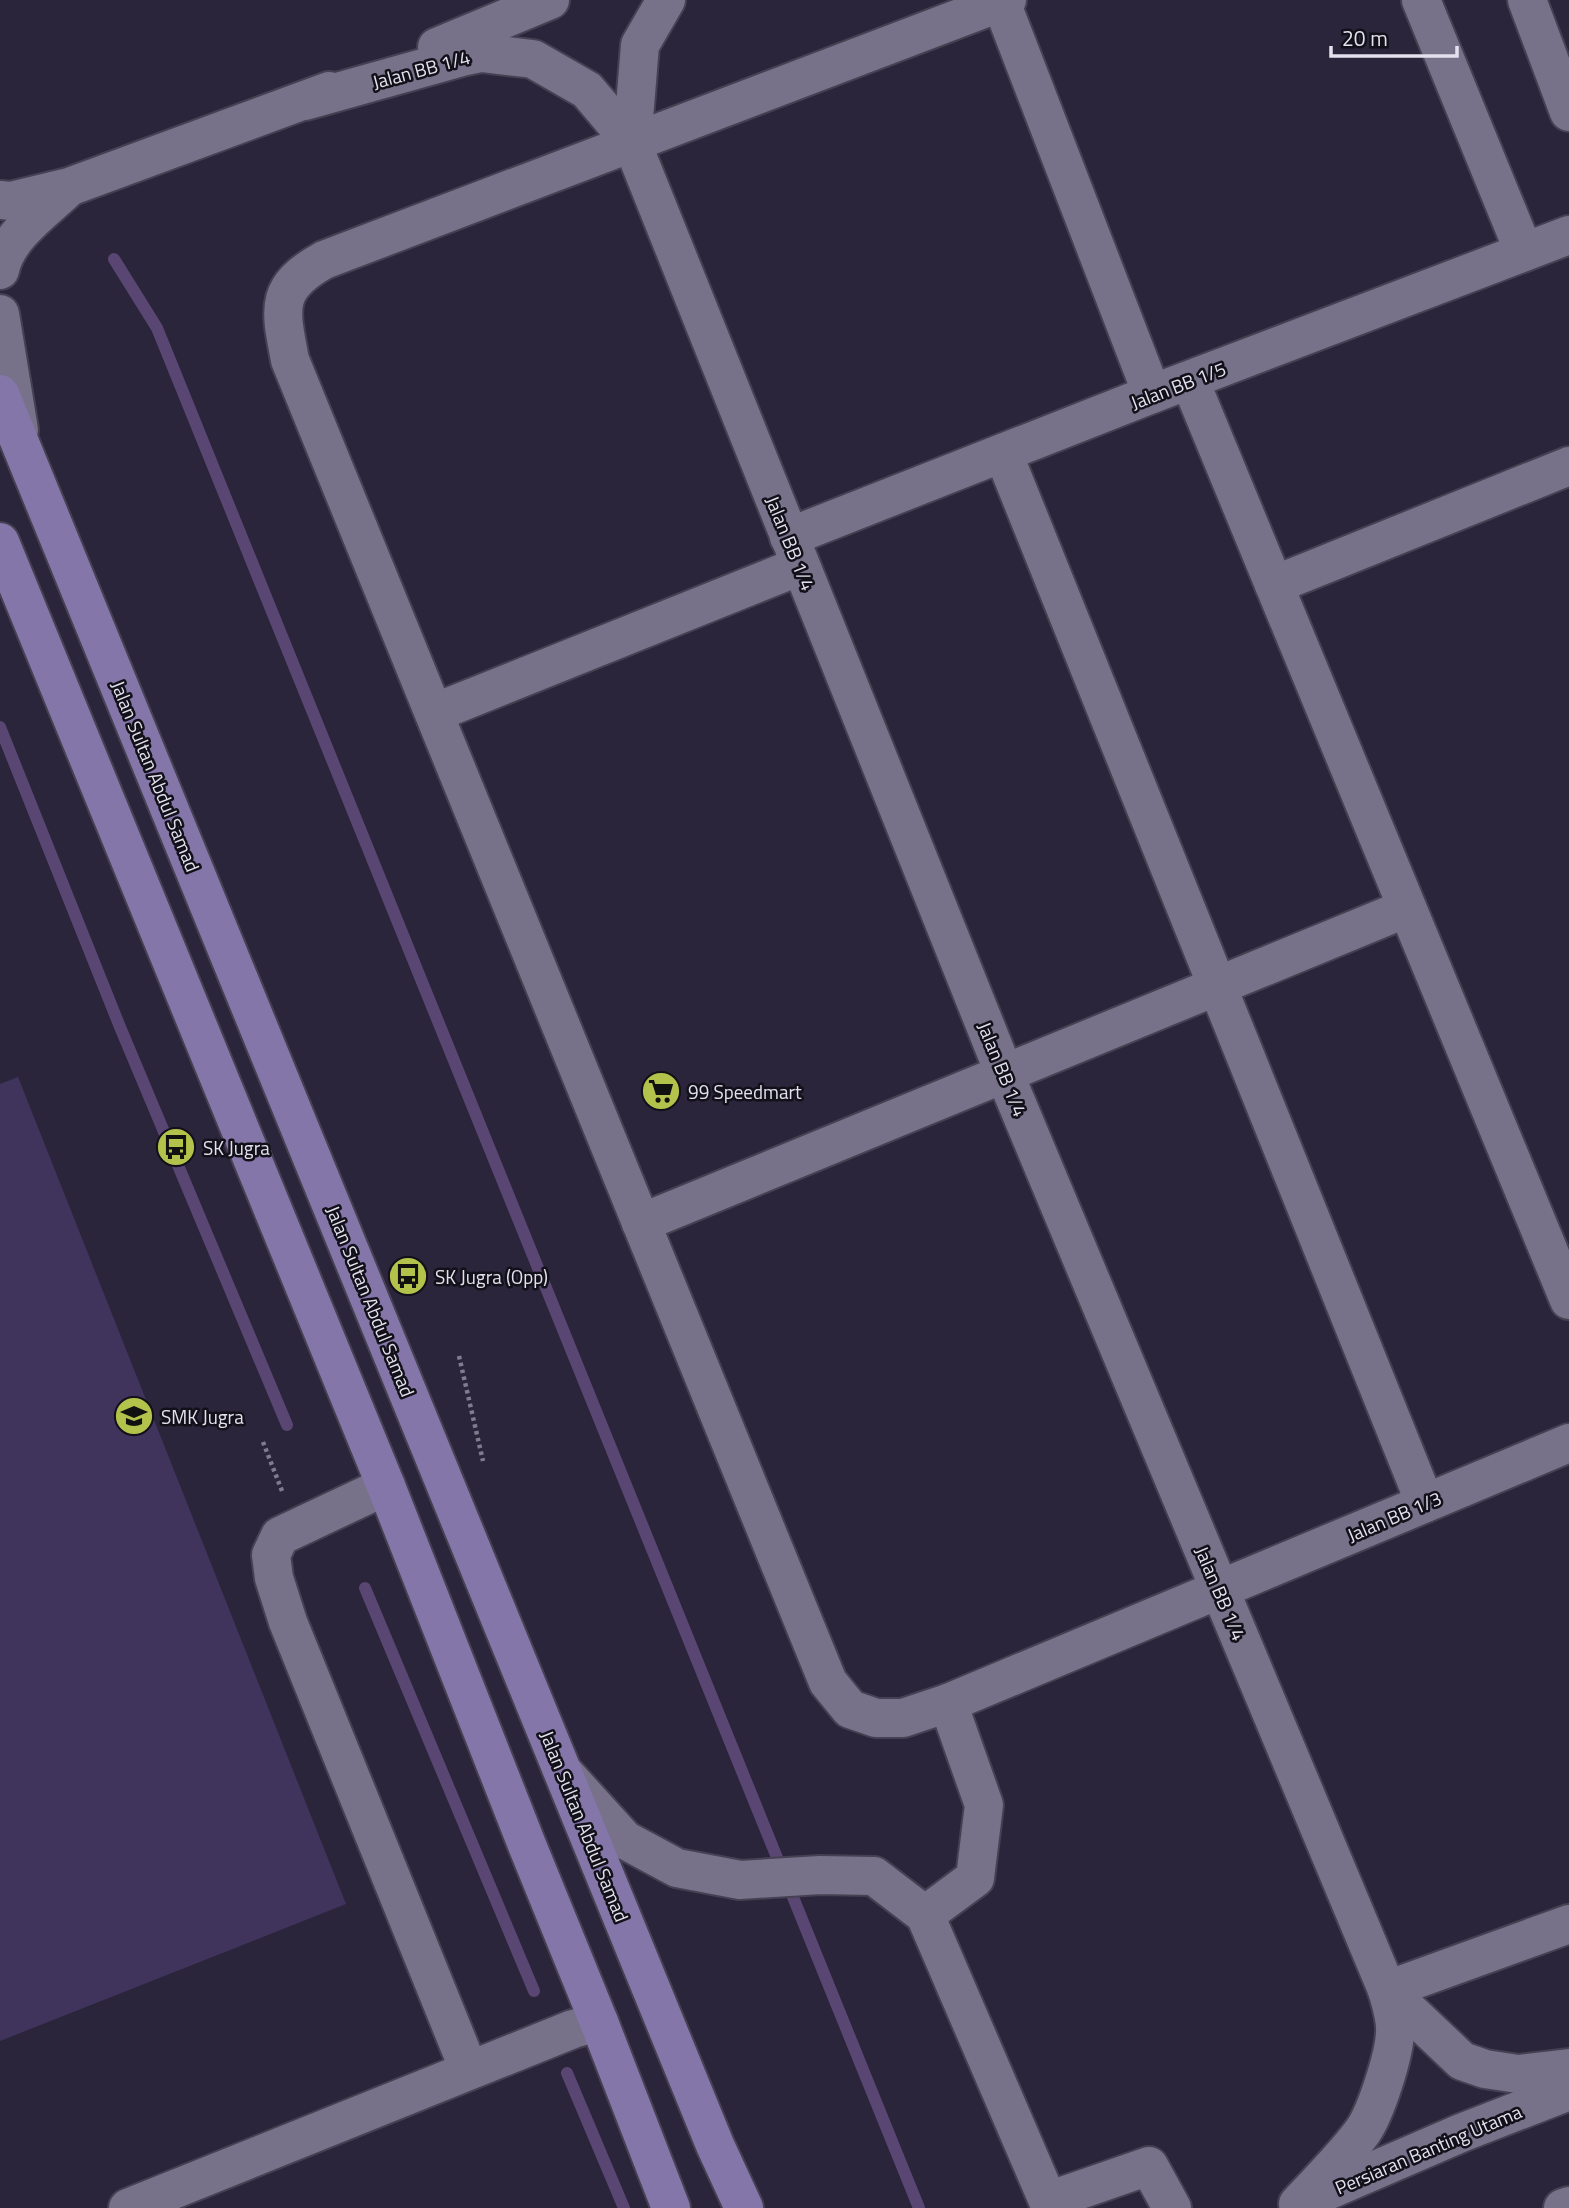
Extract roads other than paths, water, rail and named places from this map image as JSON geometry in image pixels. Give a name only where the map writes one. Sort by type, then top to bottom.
[{"type":"main road","name":"Jalan Sultan Abdul Samad","points":[[0,394],[715,2145],[744,2208]]},
{"type":"main road","points":[[0,542],[386,1486],[671,2208]]},
{"type":"main road","points":[[715,2145],[756,2208]]},
{"type":"street","points":[[0,200],[11,201],[69,187],[305,101],[550,0]]},
{"type":"street","name":"Jalan BB 1/4","points":[[632,143],[640,45],[666,0]]},
{"type":"street","points":[[1421,0],[1524,253]]},
{"type":"street","points":[[1527,0],[1569,112]]},
{"type":"street","points":[[1004,1],[1152,394]]},
{"type":"street","name":"Jalan BB 1/3","points":[[1004,1],[324,260],[302,273],[288,289],[282,319],[290,360],[828,1682],[850,1709],[876,1718],[903,1718],[948,1703],[1569,1443]]},
{"type":"street","name":"Jalan BB 1/4","points":[[305,101],[481,53],[516,57],[533,60],[587,90],[632,143],[1005,1074],[1387,1990],[1395,2034],[1377,2101],[1365,2128],[1346,2152],[1293,2206]]},
{"type":"street","points":[[0,270],[5,252],[17,235],[69,187]]},
{"type":"street","name":"Jalan BB 1/5","points":[[434,713],[794,552],[1003,453],[1569,235]]},
{"type":"street","points":[[0,314],[22,450]]},
{"type":"street","points":[[1190,381],[1407,908],[1556,1230],[1569,1300]]},
{"type":"street","points":[[1003,453],[1425,1503]]},
{"type":"street","points":[[1274,585],[1569,466]]},
{"type":"street","points":[[642,1223],[1407,908]]},
{"type":"street","points":[[386,1486],[280,1536],[271,1555],[274,1578],[318,1697],[469,2070]]},
{"type":"street","points":[[925,1915],[975,1878],[984,1805],[948,1703]]},
{"type":"street","points":[[562,1771],[625,1840],[677,1868],[740,1880],[820,1875],[874,1876],[925,1915],[1048,2201],[1149,2166],[1172,2208]]},
{"type":"street","points":[[1387,1990],[1569,1924]]},
{"type":"street","name":"Jalan BB 1/4","points":[[1387,1990],[1462,2061],[1485,2069],[1518,2074],[1569,2068]]},
{"type":"street","points":[[128,2208],[469,2070],[573,2029],[599,2022]]},
{"type":"street","name":"Persiaran Banting Utama","points":[[1293,2206],[1461,2133],[1569,2091]]},
{"type":"street","points":[[1563,2208],[1569,2206]]},
{"type":"waterway","points":[[114,259],[157,328],[919,2208]]},
{"type":"waterway","points":[[0,727],[120,1027],[287,1425]]},
{"type":"waterway","points":[[365,1588],[534,1991]]},
{"type":"waterway","points":[[567,2073],[624,2208]]},
{"type":"place","name":"99 Speedmart","points":[[661,1091]]},
{"type":"place","name":"SK Jugra","points":[[176,1147]]},
{"type":"place","name":"SK Jugra (Opp)","points":[[408,1276]]},
{"type":"place","name":"SMK Jugra","points":[[134,1416]]}]
